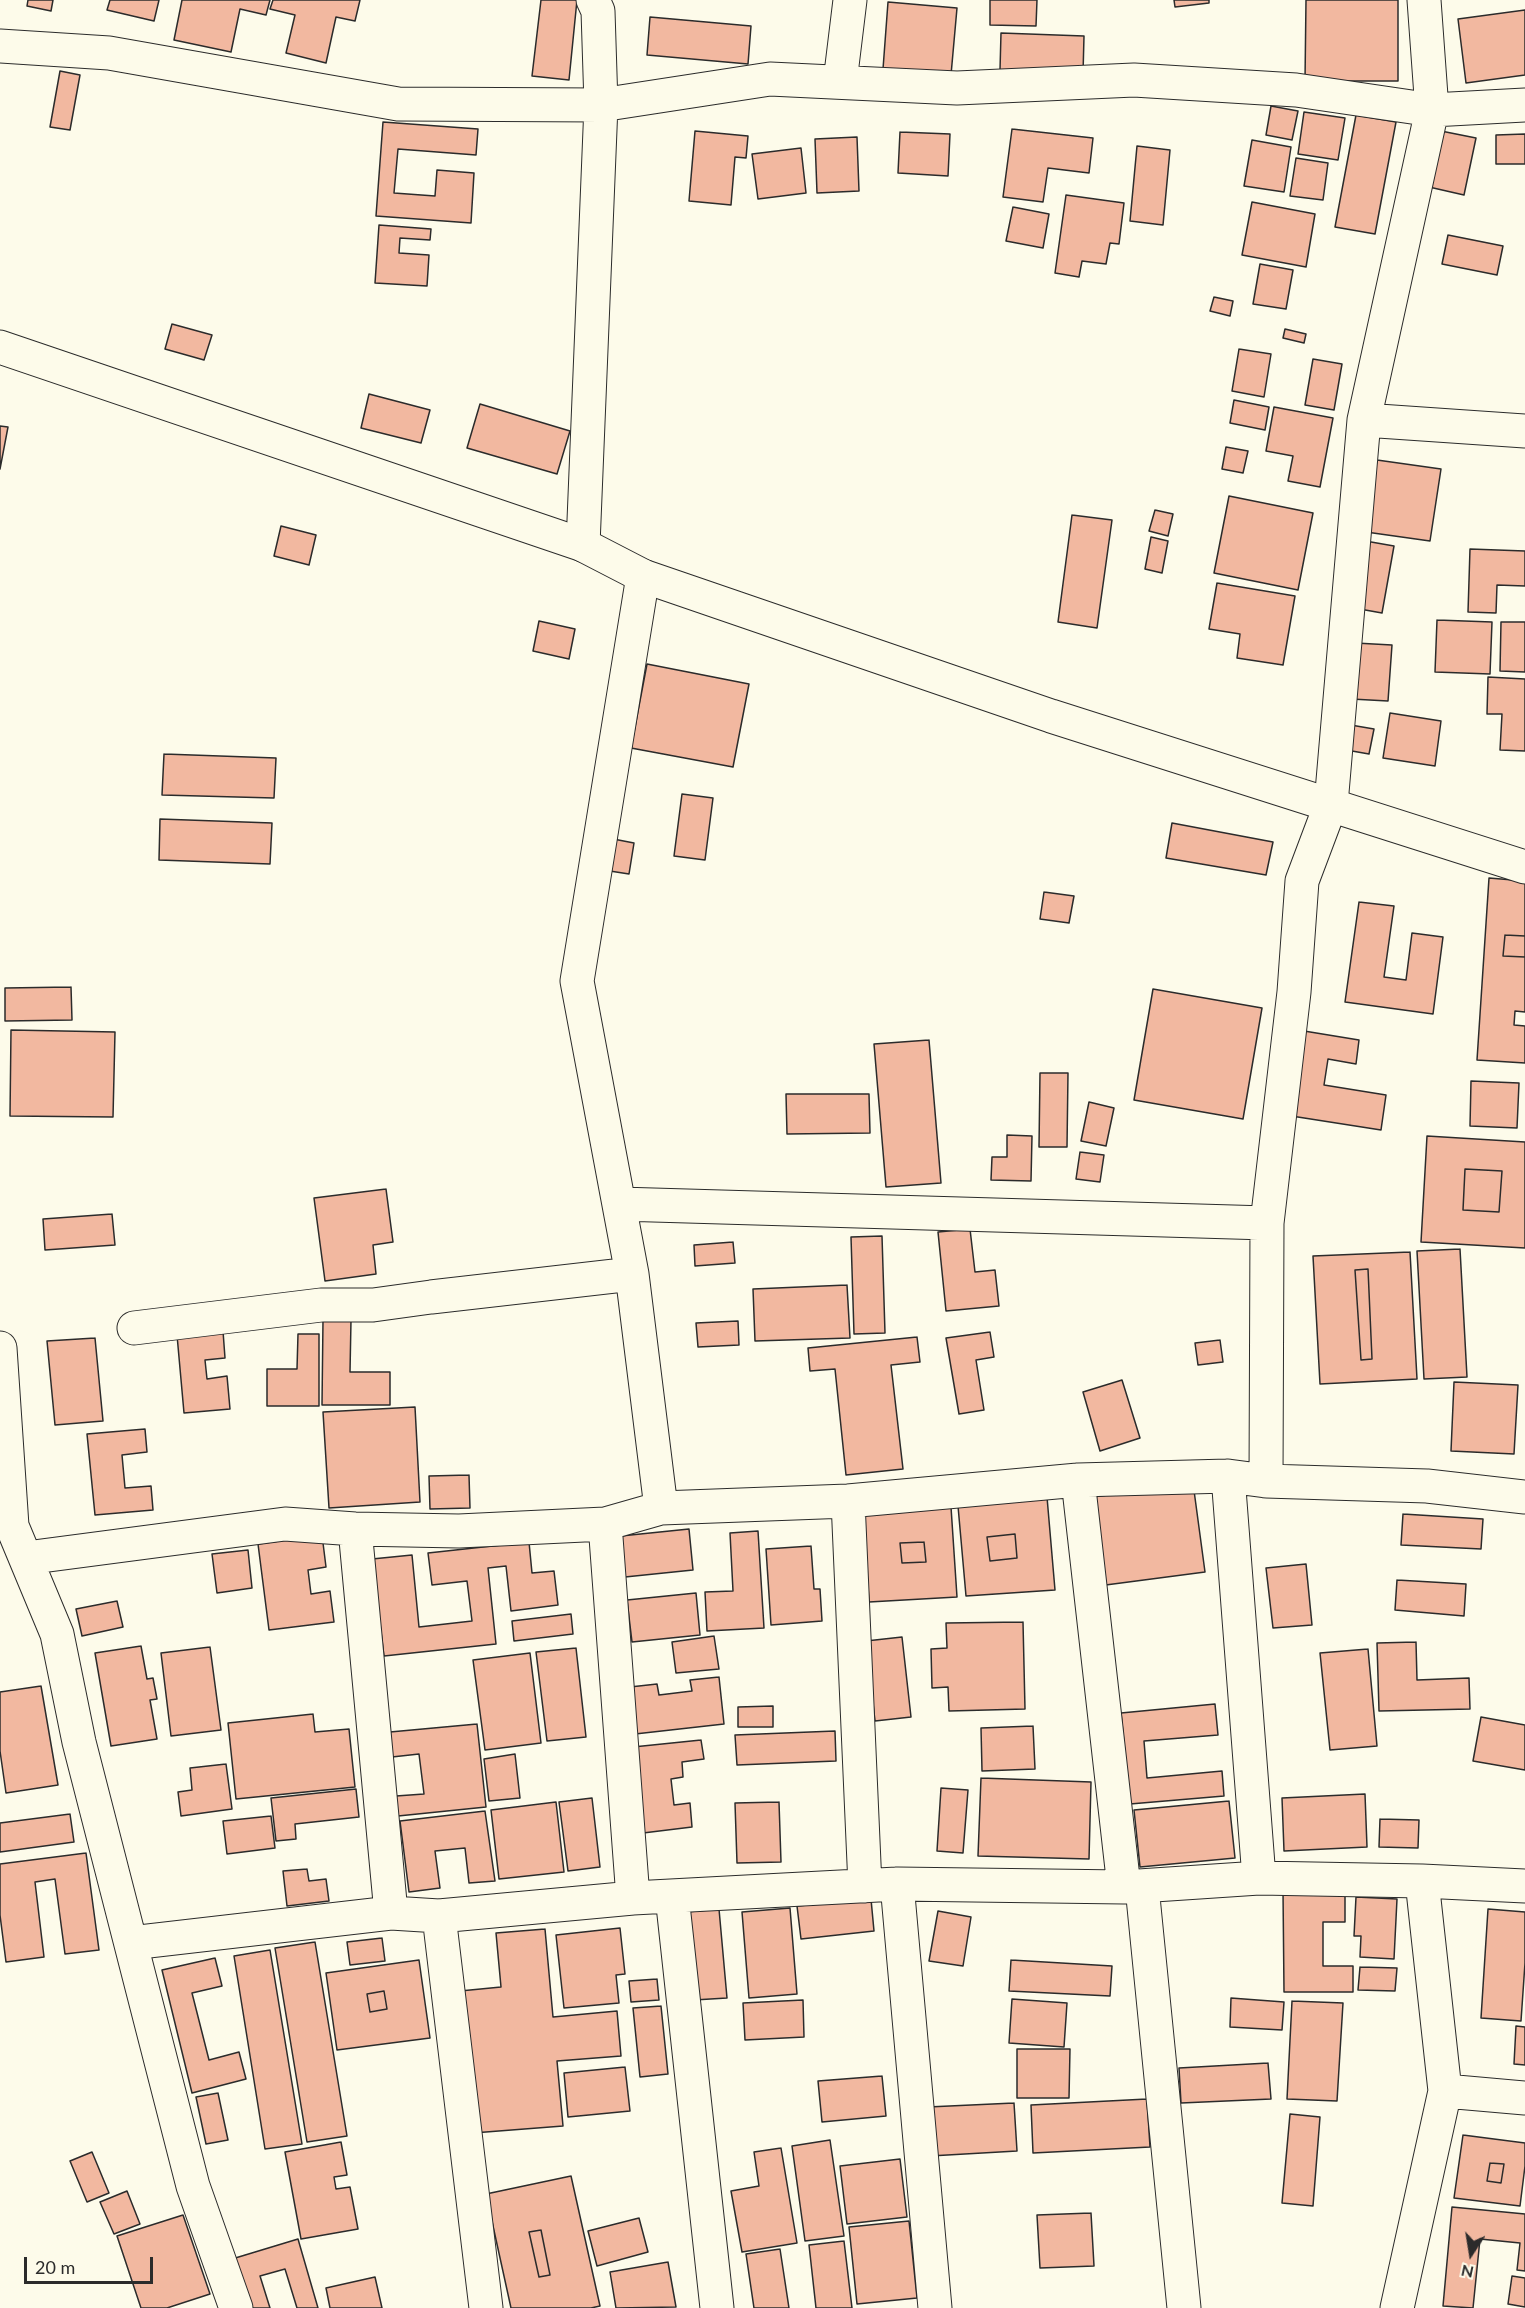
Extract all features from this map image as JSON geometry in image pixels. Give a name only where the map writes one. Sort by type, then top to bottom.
[{"type":"street","points":[[583,545],[601,105],[598,11],[593,0]]},
{"type":"street","points":[[840,82],[850,0]]},
{"type":"street","points":[[1266,1482],[1267,1223],[1294,992],[1302,881],[1331,804],[1364,420],[1432,110],[1424,0]]},
{"type":"street","points":[[0,46],[110,53],[398,104],[601,105],[770,79],[957,87],[1134,80],[1296,90],[1432,110],[1525,105]]},
{"type":"street","points":[[0,347],[583,545],[643,576],[1051,716],[1525,867]]},
{"type":"street","points":[[1364,420],[1525,431]]},
{"type":"street","points":[[643,576],[577,981],[632,1274],[660,1508]]},
{"type":"street","points":[[619,1204],[1267,1223]]},
{"type":"street","points":[[134,1328],[321,1305],[372,1305],[632,1274]]},
{"type":"street","points":[[0,1348],[6,1527],[26,1558],[57,1634],[80,1742],[193,2186],[236,2308]]},
{"type":"street","points":[[1228,1476],[1259,1878]]},
{"type":"street","points":[[26,1558],[285,1524],[459,1531],[605,1524],[660,1508],[848,1501],[1078,1480],[1228,1476],[1266,1482],[1427,1486],[1525,1497]]},
{"type":"street","points":[[1078,1480],[1133,1887],[1184,2308]]},
{"type":"street","points":[[848,1501],[865,1886]]},
{"type":"street","points":[[605,1524],[633,1898]]},
{"type":"street","points":[[355,1528],[391,1913]]},
{"type":"street","points":[[131,1943],[391,1913],[439,1916],[633,1898],[897,1884],[1133,1887],[1259,1878],[1422,1881],[1525,1886]]},
{"type":"street","points":[[1397,2308],[1445,2091],[1422,1881]]},
{"type":"street","points":[[897,1884],[935,2308]]},
{"type":"street","points":[[672,1896],[717,2308]]},
{"type":"street","points":[[439,1916],[476,2244],[486,2308]]},
{"type":"street","points":[[1445,2091],[1525,2098]]},
{"type":"building","points":[[28,0],[53,0],[51,11],[27,6]]},
{"type":"building","points":[[110,0],[159,0],[154,21],[107,10]]},
{"type":"building","points":[[182,0],[270,0],[266,15],[240,9],[231,52],[174,40]]},
{"type":"building","points":[[273,0],[360,0],[355,21],[336,17],[326,63],[286,53],[295,15],[270,9]]},
{"type":"building","points":[[541,0],[577,0],[569,80],[532,76]]},
{"type":"building","points":[[990,0],[1037,0],[1036,26],[990,25]]},
{"type":"building","points":[[1174,0],[1209,0],[1209,3],[1175,7]]},
{"type":"building","points":[[1306,0],[1398,0],[1398,81],[1305,81]]},
{"type":"building","points":[[888,2],[957,8],[951,75],[883,69]]},
{"type":"building","points":[[1525,10],[1525,75],[1466,83],[1458,19]]},
{"type":"building","points":[[650,17],[751,26],[748,64],[647,55]]},
{"type":"building","points":[[1001,33],[1084,36],[1083,74],[1000,70]]},
{"type":"building","points":[[60,71],[80,75],[70,130],[50,127]]},
{"type":"building","points":[[1271,106],[1298,111],[1292,140],[1266,135]]},
{"type":"building","points":[[1304,112],[1345,118],[1338,160],[1298,154]]},
{"type":"building","points":[[1356,115],[1396,122],[1375,234],[1335,227]]},
{"type":"building","points":[[383,122],[478,129],[476,155],[398,149],[394,193],[435,196],[437,170],[474,173],[471,223],[376,216]]},
{"type":"building","points":[[1012,129],[1093,138],[1089,173],[1048,168],[1043,202],[1003,197]]},
{"type":"building","points":[[695,131],[748,136],[746,158],[735,157],[731,205],[689,201]]},
{"type":"building","points":[[1441,131],[1476,138],[1464,195],[1429,187]]},
{"type":"building","points":[[900,132],[950,134],[948,176],[898,173]]},
{"type":"building","points":[[1525,134],[1525,164],[1496,164],[1496,135]]},
{"type":"building","points":[[857,137],[859,191],[817,193],[815,139]]},
{"type":"building","points":[[1252,140],[1291,147],[1284,192],[1244,186]]},
{"type":"building","points":[[1137,146],[1170,150],[1163,225],[1130,221]]},
{"type":"building","points":[[801,148],[806,193],[758,199],[752,154]]},
{"type":"building","points":[[1296,158],[1328,163],[1323,200],[1290,196]]},
{"type":"building","points":[[1066,195],[1124,203],[1119,244],[1110,243],[1106,264],[1082,261],[1079,277],[1055,273]]},
{"type":"building","points":[[1252,202],[1315,214],[1306,267],[1242,255]]},
{"type":"building","points":[[1013,207],[1049,214],[1043,248],[1006,241]]},
{"type":"building","points":[[379,225],[431,229],[430,240],[400,238],[399,253],[429,255],[427,286],[375,283]]},
{"type":"building","points":[[1448,235],[1503,246],[1497,275],[1442,264]]},
{"type":"building","points":[[1260,264],[1293,270],[1286,309],[1253,304]]},
{"type":"building","points":[[1214,297],[1233,301],[1230,316],[1210,311]]},
{"type":"building","points":[[172,324],[212,335],[204,360],[165,349]]},
{"type":"building","points":[[1285,329],[1306,334],[1304,343],[1283,338]]},
{"type":"building","points":[[1239,349],[1271,354],[1264,397],[1232,391]]},
{"type":"building","points":[[1313,359],[1342,364],[1334,410],[1305,405]]},
{"type":"building","points":[[369,394],[430,410],[421,443],[361,428]]},
{"type":"building","points":[[1234,400],[1269,407],[1265,430],[1230,423]]},
{"type":"building","points":[[480,404],[570,431],[557,474],[467,448]]},
{"type":"building","points":[[1274,407],[1333,418],[1320,487],[1288,481],[1293,456],[1266,451]]},
{"type":"building","points":[[0,426],[8,427],[0,469]]},
{"type":"building","points":[[1226,447],[1248,451],[1243,473],[1222,469]]},
{"type":"building","points":[[1377,460],[1441,469],[1430,541],[1366,532]]},
{"type":"building","points":[[1229,496],[1313,513],[1298,590],[1214,573]]},
{"type":"building","points":[[1155,510],[1173,514],[1168,536],[1149,531]]},
{"type":"building","points":[[1072,515],[1112,520],[1097,628],[1058,622]]},
{"type":"building","points":[[281,526],[316,535],[309,565],[274,556]]},
{"type":"building","points":[[1151,537],[1168,541],[1162,573],[1145,569]]},
{"type":"building","points":[[1354,539],[1394,546],[1382,613],[1343,606]]},
{"type":"building","points":[[1470,549],[1525,551],[1525,586],[1497,585],[1496,613],[1468,612]]},
{"type":"building","points":[[1217,583],[1295,596],[1283,665],[1237,658],[1240,634],[1209,629]]},
{"type":"building","points":[[1437,620],[1492,622],[1490,674],[1435,672]]},
{"type":"building","points":[[539,621],[575,629],[569,659],[533,651]]},
{"type":"building","points":[[1501,622],[1525,622],[1525,672],[1500,671]]},
{"type":"building","points":[[1337,642],[1392,645],[1388,701],[1333,698]]},
{"type":"building","points":[[647,664],[749,684],[733,767],[631,748]]},
{"type":"building","points":[[1488,677],[1525,679],[1525,751],[1500,750],[1502,714],[1487,714]]},
{"type":"building","points":[[1390,713],[1441,721],[1435,766],[1383,758]]},
{"type":"building","points":[[1339,723],[1374,729],[1369,754],[1335,748]]},
{"type":"building","points":[[164,754],[276,758],[274,798],[162,795]]},
{"type":"building","points":[[682,794],[713,798],[705,860],[674,856]]},
{"type":"building","points":[[160,819],[272,823],[270,864],[159,860]]},
{"type":"building","points":[[1172,823],[1273,842],[1266,875],[1166,858]]},
{"type":"building","points":[[603,837],[634,843],[629,874],[597,869]]},
{"type":"building","points":[[1489,878],[1525,881],[1525,936],[1505,935],[1503,956],[1525,957],[1525,1012],[1515,1011],[1514,1025],[1525,1026],[1525,1063],[1477,1060]]},
{"type":"building","points":[[1044,892],[1074,896],[1069,923],[1040,919]]},
{"type":"building","points":[[1359,902],[1394,906],[1384,977],[1406,980],[1412,933],[1443,937],[1433,1014],[1345,1002]]},
{"type":"building","points":[[1505,935],[1525,936],[1525,957],[1503,956]]},
{"type":"building","points":[[71,987],[72,1020],[5,1021],[5,988]]},
{"type":"building","points":[[1153,989],[1262,1008],[1243,1119],[1134,1100]]},
{"type":"building","points":[[11,1030],[115,1032],[113,1117],[10,1116]]},
{"type":"building","points":[[1298,1030],[1359,1040],[1356,1064],[1328,1059],[1324,1085],[1386,1095],[1381,1130],[1285,1115]]},
{"type":"building","points":[[929,1040],[941,1183],[886,1187],[874,1044]]},
{"type":"building","points":[[1040,1073],[1068,1073],[1067,1147],[1039,1147]]},
{"type":"building","points":[[1471,1081],[1519,1083],[1517,1128],[1470,1126]]},
{"type":"building","points":[[786,1094],[869,1094],[870,1133],[787,1134]]},
{"type":"building","points":[[1089,1102],[1114,1108],[1106,1146],[1081,1141]]},
{"type":"building","points":[[1007,1135],[1032,1136],[1031,1181],[991,1180],[992,1157],[1007,1157]]},
{"type":"building","points":[[1427,1136],[1525,1142],[1525,1248],[1421,1242]],"holes":[[[1465,1169],[1502,1171],[1499,1212],[1463,1210]]]},
{"type":"building","points":[[1080,1152],[1104,1155],[1100,1182],[1076,1179]]},
{"type":"building","points":[[1465,1169],[1502,1171],[1499,1212],[1463,1210]]},
{"type":"building","points":[[386,1189],[393,1242],[373,1245],[376,1274],[325,1281],[314,1198]]},
{"type":"building","points":[[112,1214],[115,1245],[45,1250],[43,1219]]},
{"type":"building","points":[[970,1229],[975,1272],[995,1270],[999,1306],[946,1311],[938,1232]]},
{"type":"building","points":[[882,1236],[885,1333],[854,1334],[851,1237]]},
{"type":"building","points":[[733,1242],[735,1263],[695,1266],[694,1245]]},
{"type":"building","points":[[1460,1249],[1467,1377],[1424,1379],[1417,1251]]},
{"type":"building","points":[[1410,1252],[1417,1379],[1320,1384],[1313,1256]],"holes":[[[1368,1269],[1372,1359],[1361,1360],[1355,1270]]]},
{"type":"building","points":[[1368,1269],[1372,1359],[1361,1360],[1355,1270]]},
{"type":"building","points":[[847,1285],[850,1338],[755,1341],[753,1289]]},
{"type":"building","points":[[323,1320],[351,1320],[350,1372],[390,1372],[390,1405],[322,1405]]},
{"type":"building","points":[[738,1321],[739,1345],[698,1347],[696,1323]]},
{"type":"building","points":[[223,1331],[225,1358],[205,1360],[207,1379],[227,1376],[230,1409],[184,1413],[177,1335]]},
{"type":"building","points":[[990,1332],[994,1357],[976,1360],[984,1410],[959,1414],[946,1338]]},
{"type":"building","points":[[298,1334],[319,1334],[319,1406],[267,1406],[267,1369],[297,1369]]},
{"type":"building","points":[[917,1337],[920,1362],[891,1365],[903,1469],[846,1475],[835,1369],[810,1371],[808,1348]]},
{"type":"building","points":[[95,1338],[103,1421],[55,1425],[47,1341]]},
{"type":"building","points":[[1220,1340],[1223,1362],[1198,1365],[1195,1343]]},
{"type":"building","points":[[1122,1380],[1140,1438],[1100,1451],[1083,1392]]},
{"type":"building","points":[[1454,1382],[1518,1385],[1514,1454],[1451,1451]]},
{"type":"building","points":[[415,1407],[420,1502],[329,1508],[323,1412]]},
{"type":"building","points":[[145,1429],[147,1452],[122,1455],[125,1488],[151,1486],[153,1510],[95,1515],[87,1434]]},
{"type":"building","points":[[469,1475],[470,1508],[430,1509],[429,1476]]},
{"type":"building","points":[[1193,1483],[1205,1572],[1098,1586],[1086,1498]]},
{"type":"building","points":[[1047,1497],[1055,1590],[966,1596],[958,1506]],"holes":[[[1015,1534],[1017,1558],[990,1561],[987,1537]]]},
{"type":"building","points":[[951,1507],[957,1597],[869,1602],[863,1512]],"holes":[[[924,1542],[926,1562],[902,1563],[900,1543]]]},
{"type":"building","points":[[1403,1514],[1483,1519],[1481,1549],[1401,1545]]},
{"type":"building","points":[[689,1529],[693,1570],[625,1577],[621,1536]]},
{"type":"building","points":[[758,1531],[764,1628],[707,1631],[705,1592],[733,1591],[730,1533]]},
{"type":"building","points":[[1015,1534],[1017,1558],[990,1561],[987,1537]]},
{"type":"building","points":[[322,1535],[326,1567],[308,1570],[311,1594],[330,1591],[334,1622],[269,1630],[258,1544]]},
{"type":"building","points":[[529,1542],[532,1573],[554,1571],[558,1605],[511,1611],[506,1566],[488,1568],[496,1644],[384,1656],[372,1559],[412,1555],[419,1627],[472,1621],[467,1581],[432,1585],[428,1553]]},
{"type":"building","points":[[924,1542],[926,1562],[902,1563],[900,1543]]},
{"type":"building","points":[[811,1546],[814,1589],[820,1589],[822,1621],[771,1625],[766,1549]]},
{"type":"building","points":[[248,1550],[252,1588],[217,1593],[212,1554]]},
{"type":"building","points":[[1306,1564],[1312,1625],[1273,1628],[1266,1568]]},
{"type":"building","points":[[1397,1580],[1466,1584],[1464,1616],[1395,1610]]},
{"type":"building","points":[[696,1593],[700,1635],[632,1642],[627,1600]]},
{"type":"building","points":[[117,1601],[123,1627],[82,1636],[76,1609]]},
{"type":"building","points":[[571,1614],[573,1634],[514,1641],[512,1621]]},
{"type":"building","points":[[1023,1622],[1025,1709],[949,1711],[948,1687],[932,1688],[931,1649],[947,1648],[946,1623]]},
{"type":"building","points":[[714,1636],[719,1669],[676,1673],[672,1642]]},
{"type":"building","points":[[902,1637],[911,1717],[875,1721],[866,1641]]},
{"type":"building","points":[[1416,1642],[1417,1680],[1469,1678],[1470,1709],[1379,1711],[1377,1643]]},
{"type":"building","points":[[141,1646],[147,1679],[153,1678],[157,1699],[150,1700],[157,1739],[111,1746],[95,1653]]},
{"type":"building","points":[[210,1647],[221,1730],[171,1736],[161,1653]]},
{"type":"building","points":[[576,1648],[586,1737],[547,1741],[536,1652]]},
{"type":"building","points":[[1368,1649],[1377,1746],[1330,1750],[1320,1653]]},
{"type":"building","points":[[530,1653],[541,1743],[485,1750],[473,1660]]},
{"type":"building","points":[[719,1677],[724,1724],[635,1734],[630,1687],[657,1684],[659,1695],[692,1691],[690,1680]]},
{"type":"building","points":[[41,1686],[58,1785],[6,1793],[0,1751],[0,1692]]},
{"type":"building","points":[[1215,1704],[1218,1735],[1144,1741],[1147,1778],[1222,1771],[1224,1796],[1130,1804],[1121,1713]]},
{"type":"building","points":[[773,1706],[773,1727],[738,1727],[738,1707]]},
{"type":"building","points":[[313,1714],[315,1732],[349,1729],[355,1787],[236,1799],[228,1723]]},
{"type":"building","points":[[1481,1717],[1525,1725],[1525,1770],[1473,1761]]},
{"type":"building","points":[[477,1724],[486,1807],[398,1816],[396,1796],[424,1794],[419,1754],[392,1757],[390,1732]]},
{"type":"building","points":[[1033,1726],[1035,1769],[982,1771],[981,1728]]},
{"type":"building","points":[[835,1731],[836,1761],[737,1765],[735,1735]]},
{"type":"building","points":[[701,1740],[704,1759],[682,1762],[683,1777],[671,1779],[674,1805],[690,1803],[692,1827],[643,1833],[633,1747]]},
{"type":"building","points":[[515,1754],[520,1798],[489,1801],[484,1759]]},
{"type":"building","points":[[226,1764],[232,1809],[181,1816],[178,1792],[192,1790],[190,1768]]},
{"type":"building","points":[[981,1778],[1091,1782],[1089,1859],[978,1856]]},
{"type":"building","points":[[941,1788],[968,1790],[963,1853],[937,1851]]},
{"type":"building","points":[[356,1789],[359,1817],[295,1824],[296,1839],[276,1841],[271,1798]]},
{"type":"building","points":[[1365,1794],[1367,1847],[1284,1851],[1282,1798]]},
{"type":"building","points":[[592,1798],[600,1867],[568,1871],[559,1802]]},
{"type":"building","points":[[1229,1801],[1235,1858],[1140,1867],[1134,1810]]},
{"type":"building","points":[[556,1802],[564,1872],[499,1879],[491,1810]]},
{"type":"building","points":[[779,1802],[781,1862],[737,1863],[735,1803]]},
{"type":"building","points":[[485,1811],[495,1881],[469,1883],[465,1848],[435,1851],[440,1888],[409,1892],[400,1821]]},
{"type":"building","points":[[70,1814],[74,1842],[0,1852],[0,1823]]},
{"type":"building","points":[[271,1816],[275,1848],[227,1854],[223,1821]]},
{"type":"building","points":[[1380,1819],[1419,1820],[1418,1848],[1379,1847]]},
{"type":"building","points":[[86,1853],[99,1950],[65,1954],[55,1879],[35,1882],[44,1957],[6,1962],[0,1915],[0,1864]]},
{"type":"building","points":[[307,1869],[309,1881],[326,1879],[329,1901],[287,1906],[283,1871]]},
{"type":"building","points":[[1345,1890],[1345,1922],[1323,1922],[1323,1966],[1353,1966],[1353,1992],[1284,1992],[1283,1891]]},
{"type":"building","points":[[1356,1897],[1397,1899],[1394,1959],[1360,1957],[1361,1936],[1354,1936]]},
{"type":"building","points":[[871,1899],[874,1931],[801,1939],[797,1906]]},
{"type":"building","points":[[790,1908],[797,1994],[749,1998],[742,1912]]},
{"type":"building","points":[[719,1909],[727,1998],[694,2000],[686,1912]]},
{"type":"building","points":[[1488,1909],[1525,1912],[1525,1963],[1521,2021],[1481,2018]]},
{"type":"building","points":[[938,1911],[971,1917],[963,1966],[929,1961]]},
{"type":"building","points":[[620,1928],[625,1974],[616,1975],[619,2003],[564,2008],[556,1935]]},
{"type":"building","points":[[545,1929],[553,2017],[617,2011],[621,2056],[557,2061],[563,2126],[473,2133],[460,1991],[501,1987],[496,1933]]},
{"type":"building","points":[[382,1938],[385,1961],[350,1965],[347,1942]]},
{"type":"building","points":[[315,1942],[347,2136],[307,2142],[275,1948]]},
{"type":"building","points":[[270,1950],[302,2144],[265,2149],[234,1956]]},
{"type":"building","points":[[215,1958],[222,1986],[192,1993],[209,2060],[239,2052],[246,2079],[192,2093],[162,1970]]},
{"type":"building","points":[[419,1960],[430,2038],[337,2050],[326,1973]],"holes":[[[384,1991],[387,2009],[370,2012],[367,1994]]]},
{"type":"building","points":[[1011,1960],[1112,1966],[1110,1996],[1009,1991]]},
{"type":"building","points":[[1360,1967],[1397,1968],[1395,1991],[1358,1990]]},
{"type":"building","points":[[657,1979],[659,2000],[631,2002],[629,1981]]},
{"type":"building","points":[[384,1991],[387,2009],[370,2012],[367,1994]]},
{"type":"building","points":[[1231,1998],[1284,2002],[1282,2030],[1230,2027]]},
{"type":"building","points":[[1012,1999],[1067,2003],[1064,2047],[1009,2043]]},
{"type":"building","points":[[803,2000],[804,2037],[745,2040],[743,2003]]},
{"type":"building","points":[[1292,2001],[1343,2003],[1337,2101],[1287,2099]]},
{"type":"building","points":[[661,2006],[668,2074],[640,2077],[633,2008]]},
{"type":"building","points":[[1516,2026],[1525,2027],[1525,2065],[1514,2064]]},
{"type":"building","points":[[1017,2049],[1070,2049],[1069,2098],[1017,2098]]},
{"type":"building","points":[[1268,2063],[1271,2099],[1181,2103],[1179,2068]]},
{"type":"building","points":[[625,2067],[630,2111],[568,2117],[564,2073]]},
{"type":"building","points":[[882,2076],[886,2116],[822,2122],[818,2081]]},
{"type":"building","points":[[218,2093],[228,2140],[206,2144],[196,2097]]},
{"type":"building","points":[[1147,2099],[1150,2147],[1033,2153],[1031,2105]]},
{"type":"building","points":[[1014,2103],[1017,2151],[930,2156],[928,2107]]},
{"type":"building","points":[[1290,2114],[1320,2117],[1313,2206],[1282,2203]]},
{"type":"building","points":[[1463,2135],[1525,2143],[1525,2166],[1520,2206],[1454,2198]],"holes":[[[1490,2163],[1504,2164],[1501,2183],[1487,2181]]]},
{"type":"building","points":[[830,2140],[844,2236],[805,2241],[792,2146]]},
{"type":"building","points":[[341,2142],[347,2175],[334,2177],[336,2189],[350,2187],[358,2229],[301,2239],[285,2152]]},
{"type":"building","points":[[781,2148],[797,2243],[742,2252],[731,2191],[759,2186],[754,2152]]},
{"type":"building","points":[[92,2152],[109,2193],[87,2202],[70,2161]]},
{"type":"building","points":[[900,2159],[907,2217],[847,2224],[840,2166]]},
{"type":"building","points":[[1490,2163],[1504,2164],[1501,2183],[1487,2181]]},
{"type":"building","points":[[571,2176],[600,2306],[511,2308],[486,2194]],"holes":[[[541,2230],[550,2275],[539,2277],[529,2232]]]},
{"type":"building","points":[[127,2191],[140,2224],[114,2234],[100,2202]]},
{"type":"building","points":[[1452,2207],[1525,2214],[1525,2271],[1517,2270],[1520,2243],[1480,2239],[1473,2308],[1443,2306]]},
{"type":"building","points":[[1091,2213],[1094,2266],[1040,2268],[1037,2215]]},
{"type":"building","points":[[183,2215],[210,2294],[167,2308],[141,2308],[117,2236]]},
{"type":"building","points":[[639,2218],[648,2252],[597,2266],[588,2231]]},
{"type":"building","points":[[909,2221],[917,2298],[857,2304],[849,2227]]},
{"type":"building","points":[[541,2230],[550,2275],[539,2277],[529,2232]]},
{"type":"building","points":[[298,2239],[318,2308],[297,2308],[285,2269],[260,2276],[270,2308],[247,2308],[232,2259]]},
{"type":"building","points":[[844,2241],[852,2308],[816,2308],[809,2245]]},
{"type":"building","points":[[780,2249],[789,2308],[754,2308],[746,2254]]},
{"type":"building","points":[[668,2262],[676,2307],[616,2308],[610,2272]]},
{"type":"building","points":[[1512,2276],[1525,2278],[1525,2307],[1508,2304]]},
{"type":"building","points":[[375,2277],[382,2308],[330,2308],[326,2288]]}]
